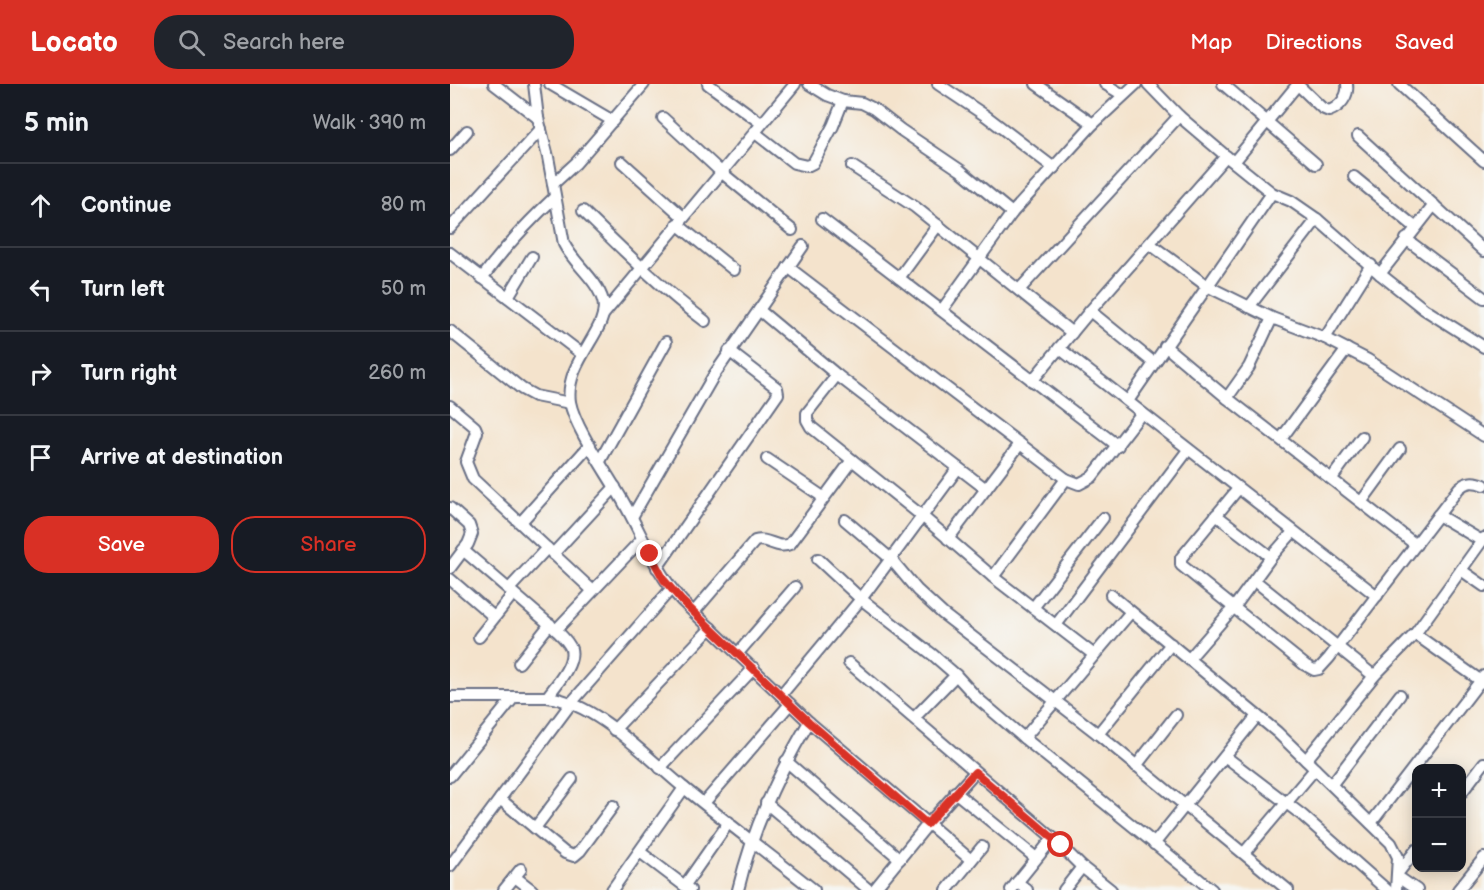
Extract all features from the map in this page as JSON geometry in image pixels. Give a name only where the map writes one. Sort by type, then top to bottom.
[{"type":"street","points":[[494,84],[538,118]]},
{"type":"street","points":[[534,84],[538,118],[554,184],[564,244],[601,295],[604,304],[603,315]]},
{"type":"street","points":[[550,84],[612,121]]},
{"type":"street","points":[[554,184],[576,163],[644,84]]},
{"type":"street","points":[[708,84],[794,163],[807,166],[818,157],[843,101]]},
{"type":"street","points":[[795,84],[603,315],[573,371],[570,403],[578,423],[632,517],[657,568],[671,589],[809,722],[971,860]]},
{"type":"street","points":[[938,84],[986,116],[1054,168]]},
{"type":"street","points":[[1036,84],[1093,124]]},
{"type":"street","points":[[1105,84],[1123,95]]},
{"type":"street","points":[[942,310],[1012,213],[1093,124],[1136,84]]},
{"type":"street","points":[[1148,84],[1179,116],[1272,193],[1291,201],[1317,219],[1424,309],[1484,347]]},
{"type":"street","points":[[1223,84],[1316,164]]},
{"type":"street","points":[[1032,381],[1150,244],[1266,122],[1298,84],[1322,108],[1329,111],[1336,108],[1347,94],[1347,84]]},
{"type":"street","points":[[1400,85],[1484,161]]},
{"type":"street","points":[[815,86],[827,95],[843,101],[862,103],[874,109],[960,170],[1012,213]]},
{"type":"street","points":[[1019,290],[1179,116]]},
{"type":"street","points":[[663,118],[721,172],[792,230]]},
{"type":"street","points":[[452,222],[541,129]]},
{"type":"street","points":[[450,150],[467,131]]},
{"type":"street","points":[[1358,136],[1484,251]]},
{"type":"street","points":[[622,162],[680,221],[734,270]]},
{"type":"street","points":[[852,166],[915,207],[1072,333]]},
{"type":"street","points":[[1354,177],[1415,227]]},
{"type":"street","points":[[1128,401],[1272,193]]},
{"type":"street","points":[[482,278],[517,234],[555,197]]},
{"type":"street","points":[[1380,274],[1434,205]]},
{"type":"street","points":[[583,211],[642,269],[705,321]]},
{"type":"street","points":[[822,219],[1118,446]]},
{"type":"street","points":[[1249,307],[1317,219]]},
{"type":"street","points":[[899,278],[938,225]]},
{"type":"street","points":[[1407,239],[1484,298]]},
{"type":"street","points":[[1150,244],[1207,286],[1272,318],[1347,349],[1382,369],[1484,436]]},
{"type":"street","points":[[632,517],[697,402],[729,351],[803,246]]},
{"type":"street","points":[[450,253],[582,354]]},
{"type":"street","points":[[507,297],[532,256]]},
{"type":"street","points":[[1325,338],[1371,265]]},
{"type":"street","points":[[788,267],[1066,479],[1078,484],[1087,481],[1118,446],[1141,414]]},
{"type":"street","points":[[759,310],[837,375],[986,489]]},
{"type":"street","points":[[1090,311],[1154,363]]},
{"type":"street","points":[[1227,398],[1249,367],[1272,318]]},
{"type":"street","points":[[450,331],[522,389],[535,396],[570,403]]},
{"type":"street","points":[[600,462],[666,342]]},
{"type":"street","points":[[1165,346],[1227,398],[1416,544]]},
{"type":"street","points":[[1059,348],[1377,596]]},
{"type":"street","points":[[1281,439],[1347,349]]},
{"type":"street","points":[[657,568],[779,391],[729,351]]},
{"type":"street","points":[[837,375],[811,407],[807,420],[811,427],[922,516],[993,577],[1094,654]]},
{"type":"street","points":[[450,406],[475,427],[477,432],[466,462],[473,479],[592,590]]},
{"type":"street","points":[[1332,478],[1362,436]]},
{"type":"street","points":[[948,539],[1020,444]]},
{"type":"street","points":[[521,522],[590,445]]},
{"type":"street","points":[[1362,501],[1400,449]]},
{"type":"street","points":[[1056,626],[1188,450]]},
{"type":"street","points":[[767,459],[823,497]]},
{"type":"street","points":[[694,612],[755,541],[760,540],[780,546],[790,544],[852,460]]},
{"type":"street","points":[[781,695],[861,599],[958,468]]},
{"type":"street","points":[[993,577],[1066,479]]},
{"type":"street","points":[[1238,489],[1180,562],[1309,668],[1319,669],[1465,483],[1473,482],[1484,485]]},
{"type":"street","points":[[479,637],[511,592],[615,487]]},
{"type":"street","points":[[450,508],[471,529],[471,539],[450,568]]},
{"type":"street","points":[[1216,515],[1271,557]]},
{"type":"street","points":[[1306,760],[1374,676],[1415,634],[1483,539],[1438,515]]},
{"type":"street","points":[[1033,608],[1103,518]]},
{"type":"street","points":[[845,520],[891,559],[917,590],[943,614],[1098,734],[1288,890]]},
{"type":"street","points":[[1189,659],[1235,606],[1271,557],[1293,532]]},
{"type":"street","points":[[519,663],[642,539]]},
{"type":"street","points":[[463,550],[553,627],[568,644],[572,655],[565,671],[547,697]]},
{"type":"street","points":[[818,559],[861,599],[956,675],[977,698],[1024,738],[1212,890]]},
{"type":"street","points":[[1461,570],[1484,586]]},
{"type":"street","points":[[450,579],[494,617]]},
{"type":"street","points":[[1254,580],[1374,676]]},
{"type":"street","points":[[738,653],[795,587]]},
{"type":"street","points":[[450,866],[572,702],[671,589]]},
{"type":"street","points":[[1111,595],[1257,716],[1371,823],[1396,850],[1398,857],[1396,890]]},
{"type":"street","points":[[1024,738],[1130,613]]},
{"type":"street","points":[[614,730],[711,628]]},
{"type":"street","points":[[1371,823],[1483,680],[1415,634]]},
{"type":"street","points":[[1098,734],[1171,644]]},
{"type":"street","points":[[849,663],[1111,890]]},
{"type":"street","points":[[660,768],[754,668]]},
{"type":"street","points":[[914,718],[956,675]]},
{"type":"street","points":[[1332,784],[1400,695]]},
{"type":"street","points":[[450,697],[547,697],[572,702],[594,714],[813,890]]},
{"type":"street","points":[[450,776],[514,697]]},
{"type":"street","points":[[704,803],[790,704]]},
{"type":"street","points":[[1136,766],[1176,715]]},
{"type":"street","points":[[1154,844],[1257,716]]},
{"type":"street","points":[[738,890],[751,840],[766,803],[786,761],[809,722]]},
{"type":"street","points":[[1226,757],[1287,803],[1387,890]]},
{"type":"street","points":[[786,761],[900,859]]},
{"type":"street","points":[[1466,786],[1484,763]]},
{"type":"street","points":[[1244,853],[1315,769]]},
{"type":"street","points":[[874,890],[927,824],[975,772]]},
{"type":"street","points":[[535,828],[572,779]]},
{"type":"street","points":[[612,890],[684,788]]},
{"type":"street","points":[[955,792],[1036,858]]},
{"type":"street","points":[[500,800],[565,853],[574,856],[613,807]]},
{"type":"street","points":[[766,803],[869,890]]},
{"type":"street","points":[[640,852],[687,888],[729,822]]},
{"type":"street","points":[[1027,890],[1014,886],[1053,838]]},
{"type":"street","points":[[947,890],[982,847]]},
{"type":"street","points":[[1398,875],[1412,855]]},
{"type":"street","points":[[1458,890],[1484,858]]},
{"type":"street","points":[[1066,889],[1082,867]]},
{"type":"street","points":[[504,890],[518,873],[532,890]]},
{"type":"street","points":[[1398,875],[1417,890]]},
{"type":"route","points":[[650,554],[664,580],[682,601],[809,722],[927,824],[975,772],[1061,845]]}]
